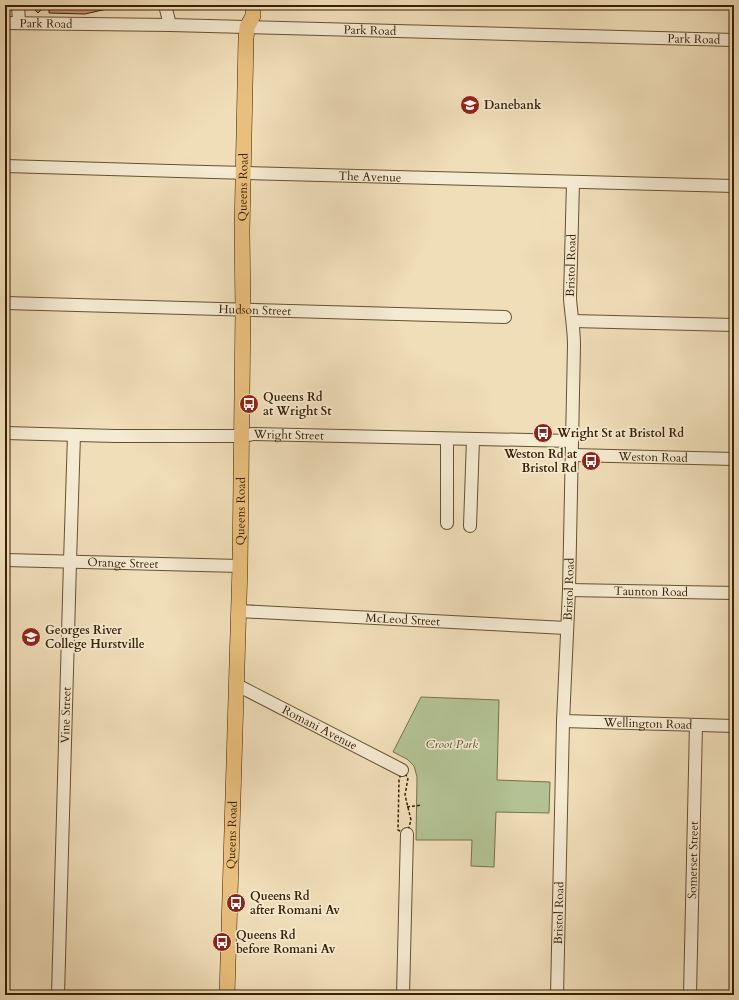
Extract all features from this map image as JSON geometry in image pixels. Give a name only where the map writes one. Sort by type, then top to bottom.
[{"type":"main road","name":"Queens Road","points":[[227,995],[240,566],[242,436],[242,231],[247,27],[243,15],[243,5]]},
{"type":"main road","name":"Queens Road","points":[[247,27],[253,16],[253,5]]},
{"type":"street","points":[[18,5],[19,23]]},
{"type":"street","points":[[165,5],[170,25]]},
{"type":"street","name":"Park Road","points":[[5,23],[170,25],[734,40]]},
{"type":"street","name":"The Avenue","points":[[5,166],[572,183],[734,186]]},
{"type":"street","name":"Bristol Road","points":[[557,995],[563,721],[572,455],[574,345],[570,298],[572,183]]},
{"type":"street","name":"Hudson Street","points":[[5,303],[505,317]]},
{"type":"street","points":[[573,321],[734,325]]},
{"type":"street","name":"Wright Street","points":[[5,432],[74,435],[261,435],[572,441]]},
{"type":"street","name":"Vine Street","points":[[58,995],[74,435]]},
{"type":"street","points":[[447,439],[447,523]]},
{"type":"street","points":[[470,526],[473,439]]},
{"type":"street","name":"Weston Road","points":[[572,455],[734,460]]},
{"type":"street","name":"Orange Street","points":[[5,560],[240,566]]},
{"type":"street","name":"Taunton Road","points":[[568,590],[734,593]]},
{"type":"street","name":"McLeod Street","points":[[239,611],[566,628]]},
{"type":"street","name":"Romani Avenue","points":[[237,685],[402,770]]},
{"type":"street","name":"Wellington Road","points":[[563,721],[734,726]]},
{"type":"street","name":"Somerset Street","points":[[690,995],[696,725]]},
{"type":"street","points":[[403,995],[407,834]]},
{"type":"path","points":[[402,770],[408,778],[405,795],[411,820],[407,834],[398,830],[399,780],[402,770]]},
{"type":"path","points":[[408,807],[422,805]]},
{"type":"green space","name":"Croot Park","points":[[421,697],[499,700],[497,780],[550,782],[549,813],[496,812],[494,867],[471,866],[472,840],[416,840],[417,777],[414,766],[407,759],[393,752]]},
{"type":"building","points":[[30,5],[46,5],[38,13]]},
{"type":"building","points":[[49,5],[111,5],[111,8],[85,14],[49,13]]},
{"type":"place","name":"Danebank","points":[[470,105]]},
{"type":"place","name":"Queens Rd at Wright St","points":[[249,404]]},
{"type":"place","name":"Wright St at Bristol Rd","points":[[543,433]]},
{"type":"place","name":"Weston Rd at Bristol Rd","points":[[591,461]]},
{"type":"place","name":"Georges River College Hurstville","points":[[31,637]]},
{"type":"place","name":"Queens Rd after Romani Av","points":[[236,903]]},
{"type":"place","name":"Queens Rd before Romani Av","points":[[222,942]]}]
